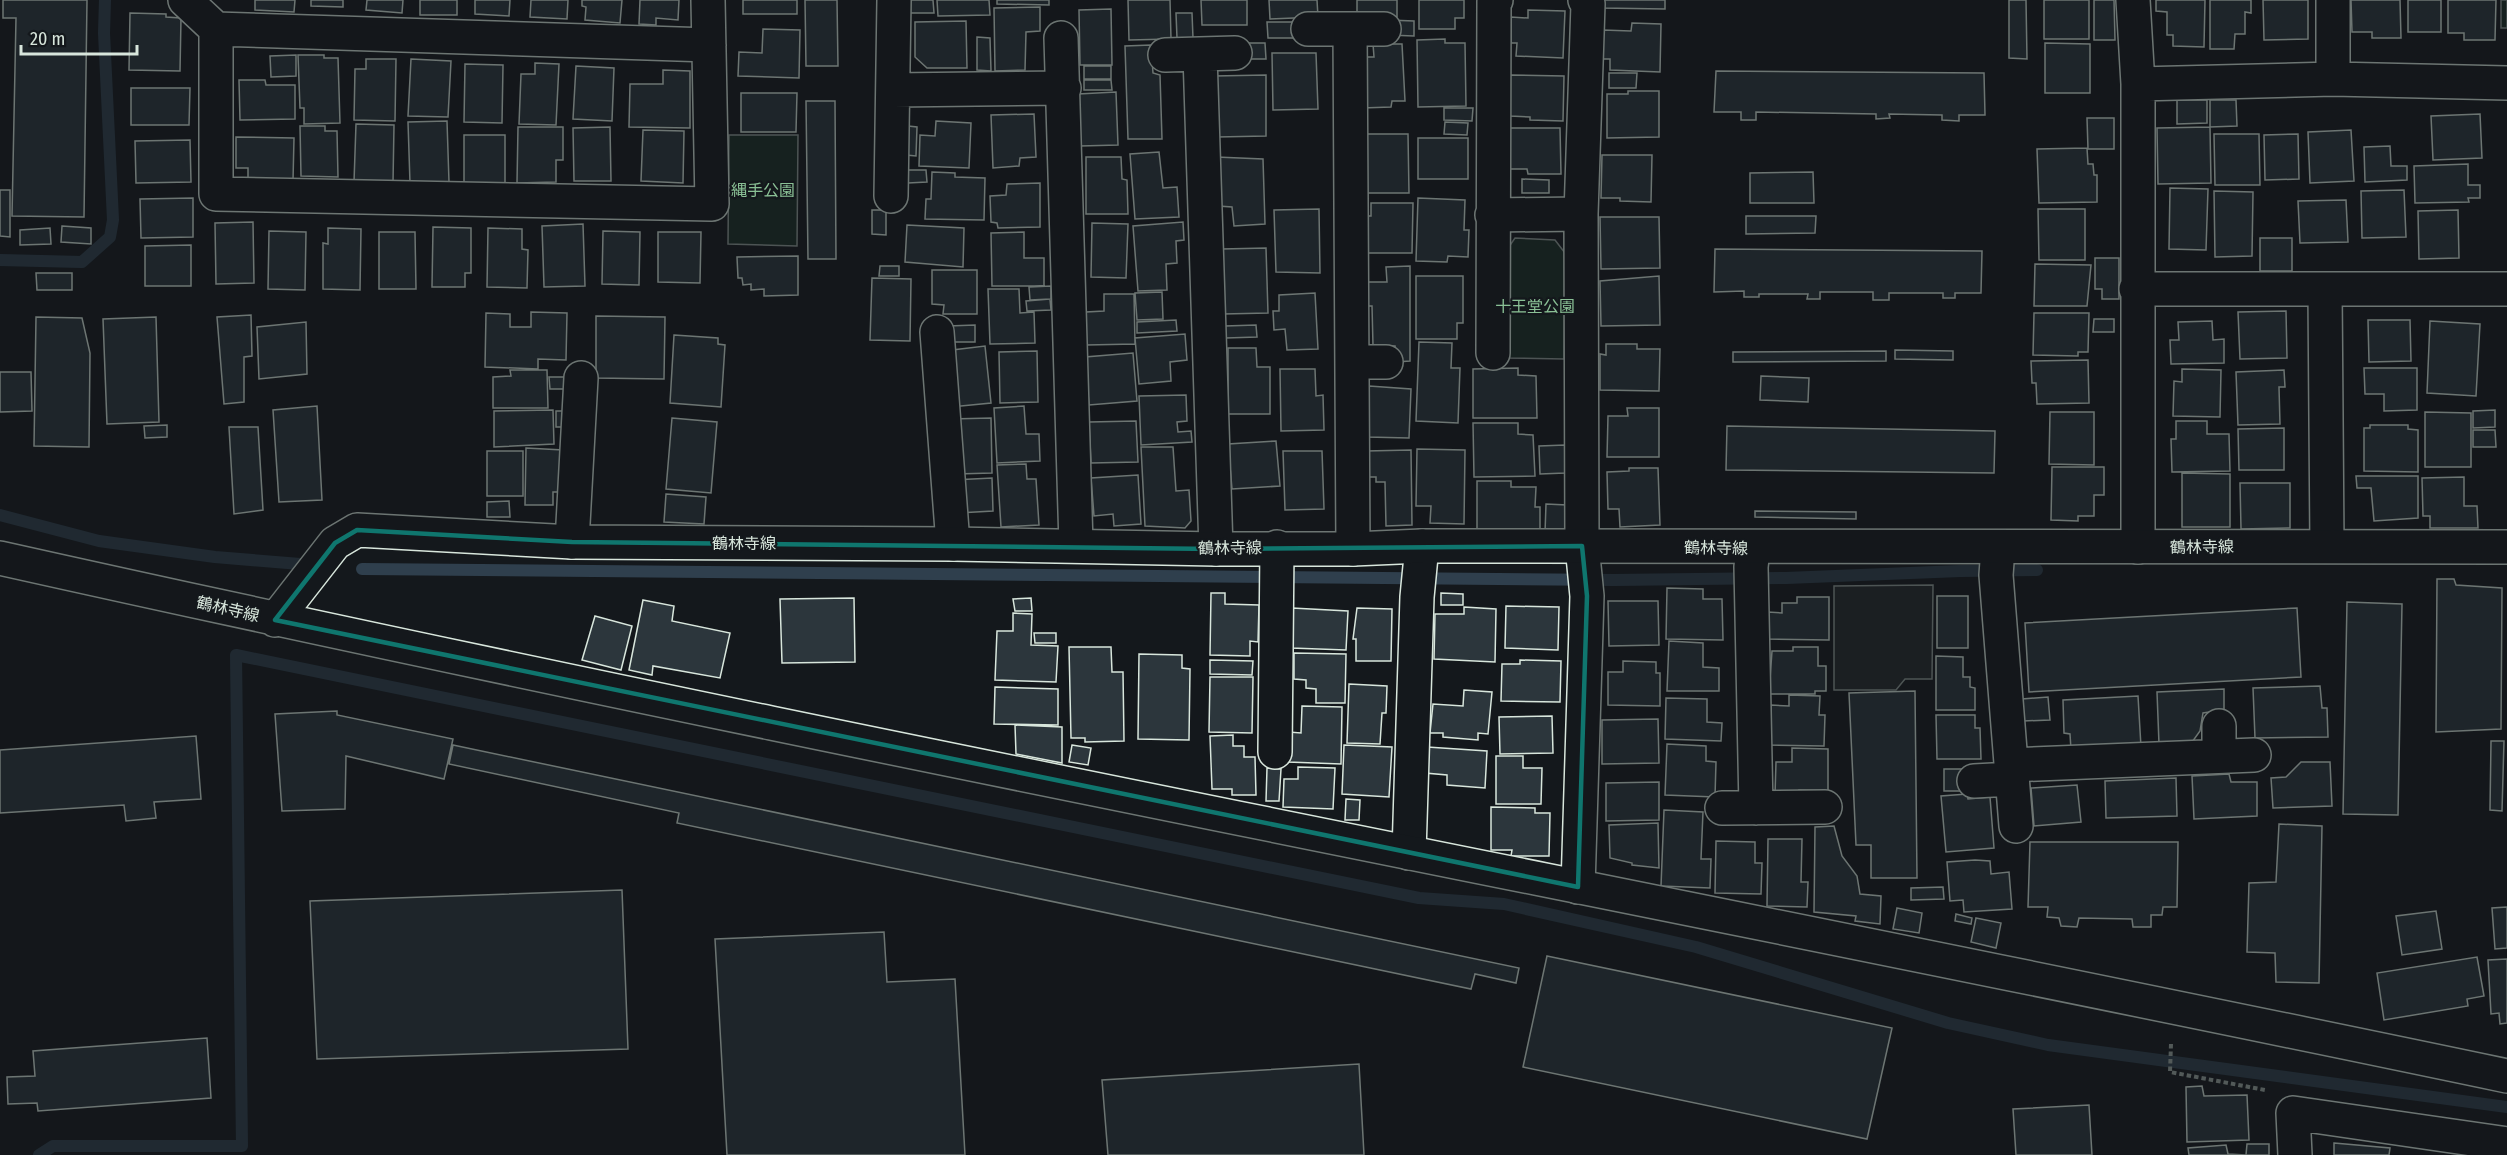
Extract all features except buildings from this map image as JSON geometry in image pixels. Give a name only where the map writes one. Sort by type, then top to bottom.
[{"type":"street","points":[[184,0],[216,29],[709,45]]},
{"type":"street","points":[[216,29],[216,194],[712,204],[708,0]]},
{"type":"street","points":[[891,196],[894,0]]},
{"type":"street","points":[[1493,353],[1492,215],[1494,2],[1496,0]]},
{"type":"street","points":[[1578,887],[1584,570],[1581,214],[1588,4],[1585,0]]},
{"type":"street","points":[[2133,0],[2138,84],[2136,289],[2138,547]]},
{"type":"street","points":[[2332,0],[2333,79]]},
{"type":"street","points":[[1308,29],[1384,29]]},
{"type":"street","points":[[1350,29],[1353,549]]},
{"type":"street","points":[[1061,38],[1076,545]]},
{"type":"street","points":[[1165,55],[1235,53]]},
{"type":"street","points":[[1200,55],[1216,549]]},
{"type":"street","points":[[2138,84],[2333,79],[2507,82]]},
{"type":"street","points":[[894,90],[1064,88]]},
{"type":"street","points":[[1492,215],[1581,214]]},
{"type":"street","points":[[2136,289],[2507,290]]},
{"type":"street","points":[[2325,290],[2327,546]]},
{"type":"street","points":[[937,332],[953,543]]},
{"type":"street","points":[[1352,362],[1386,362]]},
{"type":"street","points":[[572,542],[581,378]]},
{"type":"street","name":"鶴林寺線","points":[[0,558],[275,620],[335,543],[357,531],[572,542],[953,543],[1216,549],[1277,569],[1353,549],[1420,572],[1752,569],[1997,563],[2138,547],[2507,547]]},
{"type":"street","points":[[1997,563],[2016,826]]},
{"type":"street","points":[[1275,752],[1277,569]]},
{"type":"street","points":[[1752,569],[1755,808]]},
{"type":"street","points":[[1409,853],[1420,572]]},
{"type":"street","points":[[275,620],[2507,1076]]},
{"type":"street","points":[[1974,781],[2012,772],[2219,741],[2254,755]]},
{"type":"street","points":[[1722,808],[1825,807]]},
{"type":"street","points":[[2295,1155],[2293,1113],[2507,1144]]},
{"type":"path","points":[[2171,1044],[2170,1072],[2270,1091],[2293,1113]]},
{"type":"highlighted area","points":[[357,530],[572,542],[1216,549],[1582,546],[1587,596],[1578,887],[275,620],[335,543]]},
{"type":"green space","points":[[2501,0],[2507,0],[2507,28],[2501,28]]},
{"type":"green space","name":"縄手公園","points":[[729,135],[798,135],[797,246],[728,244]]},
{"type":"green space","name":"十王堂公園","points":[[1515,238],[1555,240],[1565,253],[1564,359],[1505,358],[1506,251]]},
{"type":"shaded area","points":[[1933,585],[1932,679],[1905,679],[1896,690],[1834,690],[1834,586]]},
{"type":"waterway","points":[[0,260],[82,262],[110,237],[113,220],[104,33],[105,0]]},
{"type":"waterway","points":[[0,515],[99,541],[215,557],[300,564]]},
{"type":"waterway","points":[[362,569],[1614,580],[1786,578],[2037,570]]},
{"type":"waterway","points":[[39,1155],[53,1146],[242,1146],[236,655],[1419,898],[1504,904],[1696,947],[1948,1023],[2048,1045],[2507,1107]]}]
